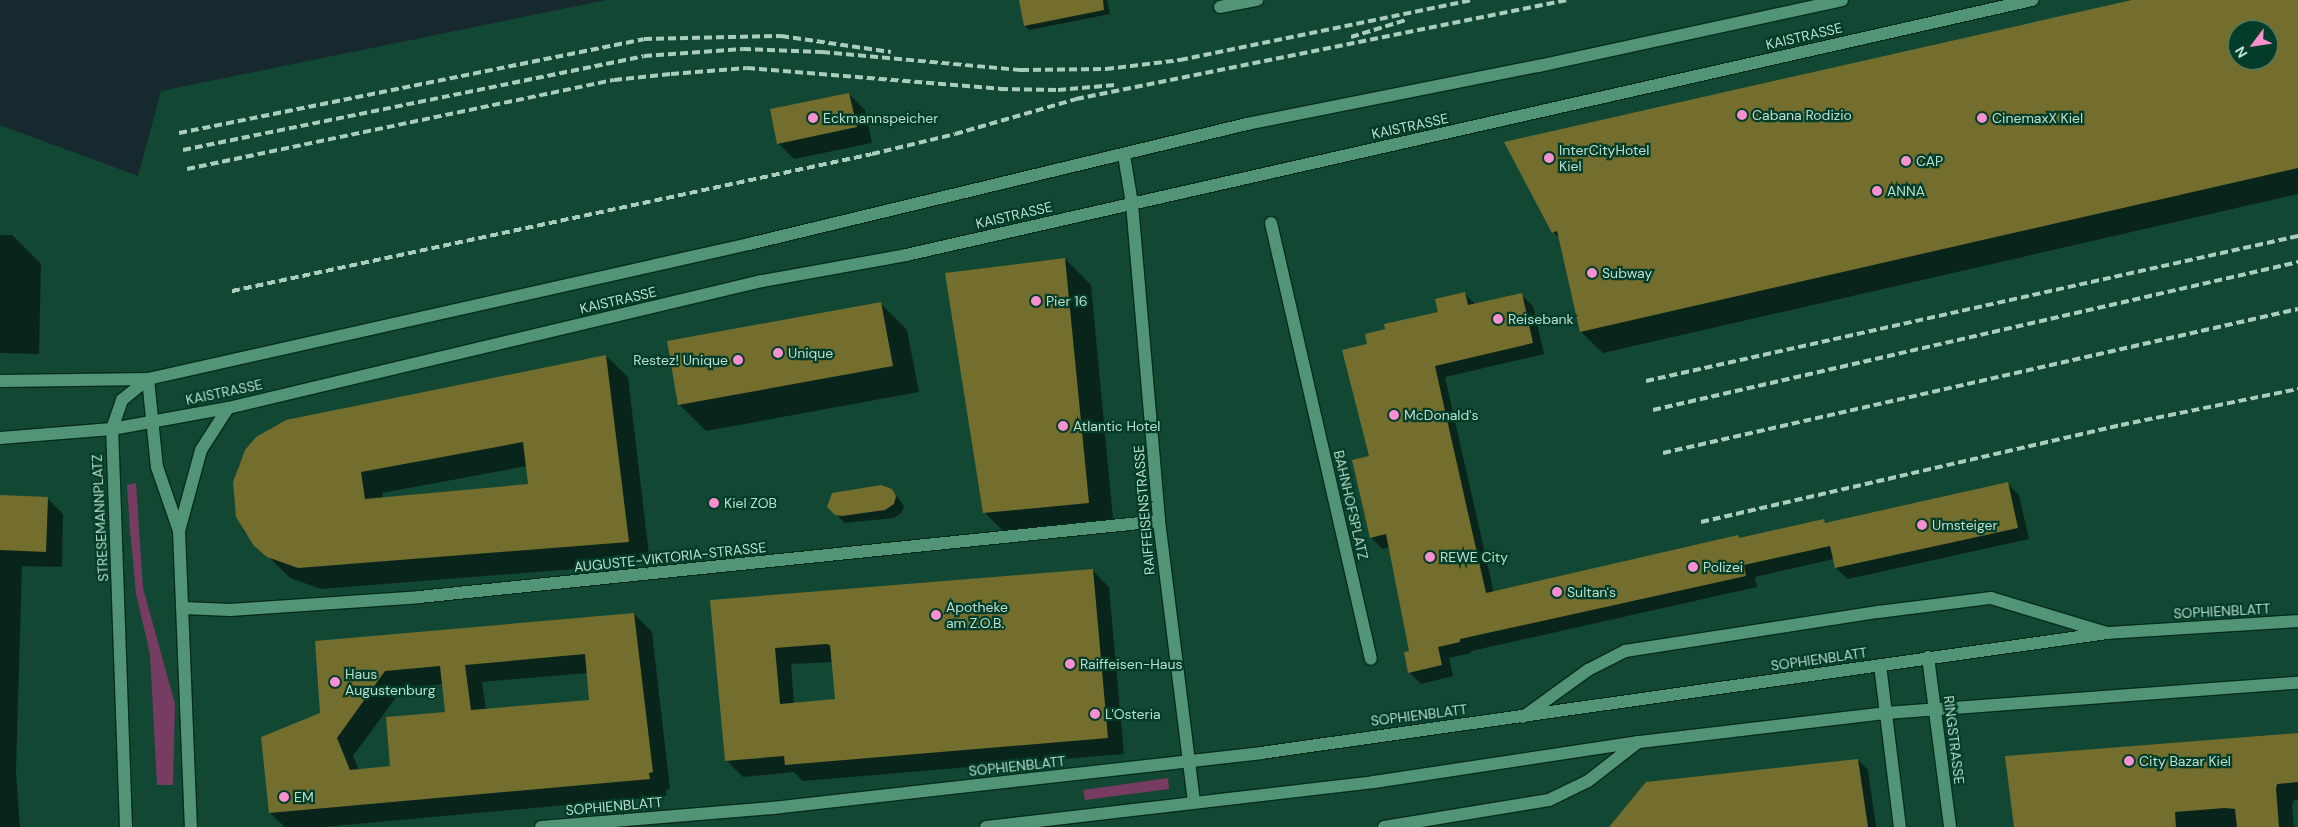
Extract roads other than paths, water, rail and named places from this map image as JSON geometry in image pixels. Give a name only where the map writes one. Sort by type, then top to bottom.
[{"type":"main road","points":[[1220,8],[1257,0]]},
{"type":"main road","name":"KAISTRASSE","points":[[0,381],[148,378],[750,244],[1248,124],[1538,66],[1842,0]]},
{"type":"main road","name":"KAISTRASSE","points":[[0,438],[112,429],[228,408],[762,281],[892,258],[2032,0]]},
{"type":"main road","name":"RAIFFEISENSTRASSE","points":[[1124,155],[1132,204],[1159,521],[1194,802]]},
{"type":"main road","name":"BAHNHOFSPLATZ","points":[[1270,223],[1371,659]]},
{"type":"main road","points":[[148,378],[151,423],[162,484],[179,531],[184,608],[191,827]]},
{"type":"main road","name":"STRESEMANNPLATZ","points":[[126,827],[112,429],[122,400],[148,378]]},
{"type":"main road","points":[[179,531],[201,450],[228,408]]},
{"type":"main road","name":"AUGUSTE-VIKTORIA-STRASSE","points":[[184,608],[230,610],[419,597],[1159,521]]},
{"type":"main road","points":[[1523,717],[1588,670],[1625,651],[1985,598],[2107,633]]},
{"type":"main road","name":"SOPHIENBLATT","points":[[541,827],[772,808],[1188,762],[1523,717],[1928,657],[2107,633],[2298,621]]},
{"type":"main road","name":"RINGSTRASSE","points":[[1928,657],[1950,827]]},
{"type":"main road","points":[[1880,665],[1900,827]]},
{"type":"main road","points":[[986,827],[1494,766],[1639,742],[1885,713],[2298,683]]},
{"type":"main road","points":[[1385,827],[1504,810],[1543,802],[1573,790],[1639,742]]},
{"type":"water","points":[[0,0],[606,0],[161,91],[138,176],[0,125]]},
{"type":"railway","points":[[183,150],[644,56],[743,49],[822,52],[1021,70],[1106,69],[1180,60],[1472,0]]},
{"type":"railway","points":[[232,291],[872,154],[955,134],[1076,99],[1567,0]]},
{"type":"railway","points":[[1351,37],[1406,20]]},
{"type":"railway","points":[[179,133],[644,39],[781,36],[891,52]]},
{"type":"railway","points":[[187,169],[614,80],[671,74],[747,68],[1000,89],[1058,90],[1115,85]]},
{"type":"railway","points":[[1646,381],[2298,236]]},
{"type":"railway","points":[[1653,410],[2298,262]]},
{"type":"railway","points":[[1663,453],[2298,309]]},
{"type":"railway","points":[[1701,522],[2121,425],[2298,389]]},
{"type":"place","name":"Cabana Rodizio","points":[[1742,115]]},
{"type":"place","name":"Eckmannspeicher","points":[[813,118]]},
{"type":"place","name":"CinemaxX Kiel","points":[[1982,118]]},
{"type":"place","name":"InterCityHotel Kiel","points":[[1549,158]]},
{"type":"place","name":"CAP","points":[[1906,161]]},
{"type":"place","name":"ANNA","points":[[1877,191]]},
{"type":"place","name":"Subway","points":[[1592,273]]},
{"type":"place","name":"Pier 16","points":[[1036,301]]},
{"type":"place","name":"Reisebank","points":[[1498,319]]},
{"type":"place","name":"Unique","points":[[778,353]]},
{"type":"place","name":"Restez! Unique","points":[[738,360]]},
{"type":"place","name":"McDonald's","points":[[1394,415]]},
{"type":"place","name":"Atlantic Hotel","points":[[1063,426]]},
{"type":"place","name":"Kiel ZOB","points":[[714,503]]},
{"type":"place","name":"Umsteiger","points":[[1922,525]]},
{"type":"place","name":"REWE City","points":[[1430,557]]},
{"type":"place","name":"Polizei","points":[[1693,567]]},
{"type":"place","name":"Sultan's","points":[[1557,592]]},
{"type":"place","name":"Apotheke am Z.O.B.","points":[[936,615]]},
{"type":"place","name":"Raiffeisen-Haus","points":[[1070,664]]},
{"type":"place","name":"Haus Augustenburg","points":[[335,682]]},
{"type":"place","name":"L'Osteria","points":[[1095,714]]},
{"type":"place","name":"City Bazar Kiel","points":[[2129,761]]},
{"type":"place","name":"EM","points":[[284,797]]}]
